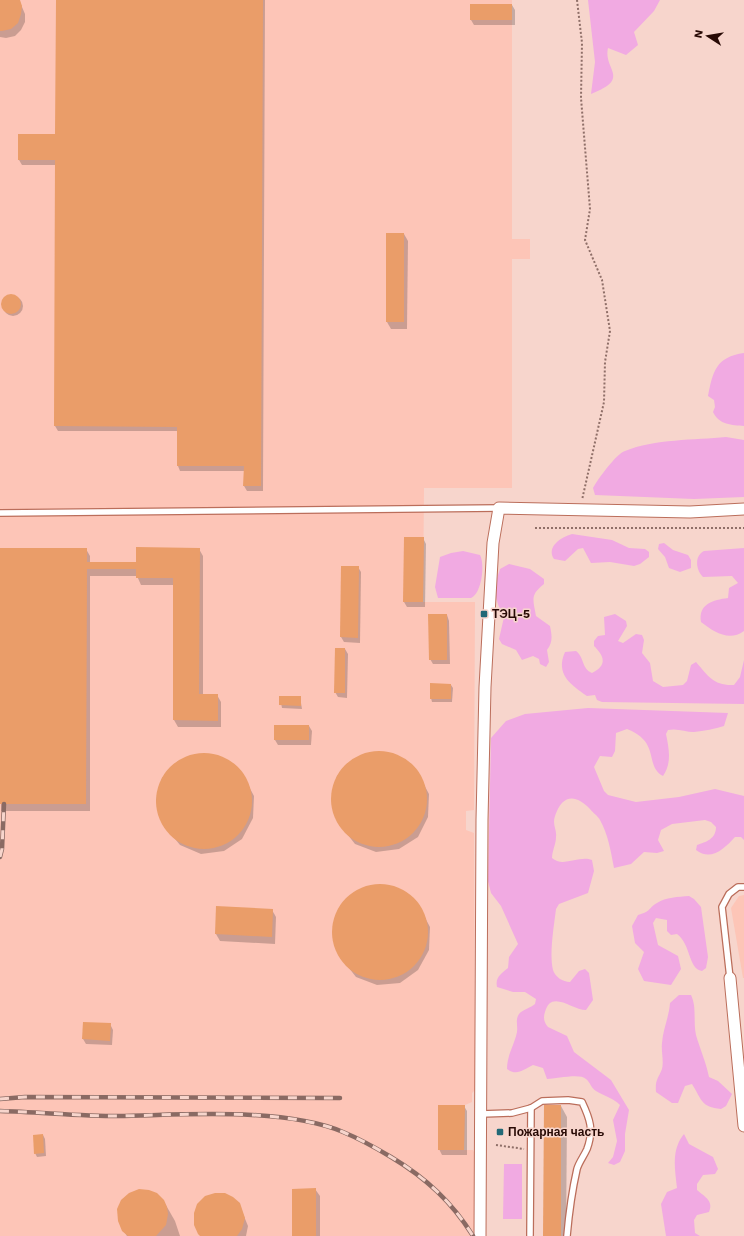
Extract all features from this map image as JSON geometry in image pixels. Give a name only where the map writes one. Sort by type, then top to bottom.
[{"type":"street","points":[[480,1236],[482,820],[485,687],[493,543],[499,508],[690,512],[744,509]]},
{"type":"street","points":[[730,978],[744,1126]]},
{"type":"lane","points":[[0,513],[499,508]]},
{"type":"lane","points":[[730,978],[722,907],[729,894],[738,887],[744,887]]},
{"type":"lane","points":[[481,1114],[512,1113],[531,1108],[542,1101],[568,1100],[582,1102],[590,1119],[590,1135],[587,1150],[578,1166],[569,1207],[567,1236]]},
{"type":"lane","points":[[530,1234],[531,1108]]},
{"type":"path","points":[[577,0],[582,43],[581,98],[590,209],[585,240],[602,280],[610,331],[605,362],[603,410],[580,509]]},
{"type":"path","points":[[535,528],[744,528]]},
{"type":"path","points":[[496,1145],[530,1150]]},
{"type":"shaded area","points":[[0,0],[512,0],[512,239],[530,239],[530,259],[512,259],[512,488],[424,488],[423,602],[475,602],[474,810],[466,811],[466,830],[474,833],[475,1090],[472,1093],[472,1102],[465,1105],[464,1150],[473,1150],[476,1156],[475,1236],[0,1236]]},
{"type":"shaded area","points":[[588,0],[660,0],[654,11],[634,32],[638,45],[626,55],[608,48],[609,62],[613,73],[613,78],[610,83],[591,94],[595,62]]},
{"type":"shaded area","points":[[744,353],[744,426],[726,424],[719,420],[713,412],[715,407],[714,400],[708,396],[712,379],[714,372],[722,362],[727,358]]},
{"type":"shaded area","points":[[726,437],[744,440],[744,497],[694,499],[595,495],[593,488],[599,479],[612,462],[625,451],[636,447],[662,442]]},
{"type":"shaded area","points":[[572,534],[612,540],[629,548],[645,549],[649,552],[649,557],[640,564],[634,566],[610,562],[591,563],[583,548],[578,549],[565,561],[554,559],[552,555],[553,547],[563,537]]},
{"type":"shaded area","points":[[664,543],[673,550],[688,555],[691,560],[691,568],[680,572],[669,568],[665,557],[658,549],[659,544]]},
{"type":"shaded area","points":[[744,548],[744,631],[733,636],[727,636],[716,632],[701,622],[702,611],[704,607],[712,602],[728,598],[729,588],[738,583],[732,576],[703,577],[699,571],[697,560],[704,551]]},
{"type":"shaded area","points":[[463,551],[480,555],[482,559],[482,578],[478,590],[471,598],[438,598],[435,587],[440,557]]},
{"type":"shaded area","points":[[509,564],[530,569],[544,579],[544,584],[536,591],[534,601],[536,616],[550,626],[551,630],[551,642],[547,650],[549,662],[546,667],[540,664],[539,659],[533,656],[522,660],[516,650],[502,644],[499,639],[504,617],[496,599],[496,582],[500,569]]},
{"type":"shaded area","points":[[615,614],[626,621],[627,626],[618,641],[623,643],[636,634],[642,635],[644,640],[642,653],[650,663],[653,681],[663,687],[683,685],[687,681],[691,665],[696,662],[708,676],[716,682],[734,685],[740,677],[744,660],[744,704],[602,702],[597,700],[595,695],[587,696],[581,692],[570,683],[563,673],[562,660],[565,652],[576,651],[581,657],[584,666],[589,671],[592,673],[597,670],[602,664],[603,660],[600,653],[594,646],[594,641],[598,636],[605,635],[604,617]]},
{"type":"shaded area","points":[[588,708],[728,713],[724,726],[721,727],[694,732],[675,729],[668,730],[666,734],[669,750],[669,761],[663,776],[657,772],[648,747],[638,734],[627,729],[616,733],[615,751],[612,757],[600,756],[594,767],[604,791],[608,795],[636,802],[679,797],[715,789],[744,796],[744,840],[741,837],[735,837],[722,849],[707,855],[696,850],[697,845],[707,841],[716,831],[716,827],[711,822],[705,820],[672,824],[661,830],[658,840],[664,851],[657,853],[644,852],[631,864],[614,868],[609,843],[603,825],[598,817],[584,804],[579,800],[565,800],[561,804],[555,816],[554,822],[556,840],[552,858],[561,862],[582,859],[592,860],[594,871],[588,893],[559,904],[556,909],[552,948],[553,970],[560,979],[570,982],[579,971],[585,969],[589,973],[593,1000],[586,1010],[562,1002],[552,1002],[548,1005],[544,1020],[548,1027],[567,1036],[574,1052],[611,1080],[629,1110],[625,1134],[625,1151],[620,1162],[614,1165],[608,1163],[613,1157],[617,1141],[613,1120],[620,1105],[594,1090],[583,1077],[573,1076],[547,1079],[543,1068],[533,1065],[517,1072],[507,1069],[508,1059],[516,1037],[518,1016],[523,1011],[535,1004],[536,999],[525,992],[513,992],[497,987],[498,978],[508,968],[509,957],[518,944],[501,906],[491,893],[488,881],[491,738],[506,721],[525,714]]},
{"type":"shaded area","points":[[744,895],[743,978],[731,908],[739,896]]},
{"type":"shaded area","points":[[689,896],[701,907],[708,957],[706,968],[702,971],[694,966],[682,938],[677,934],[671,935],[667,931],[667,920],[656,918],[653,923],[658,945],[678,956],[681,969],[671,985],[644,981],[638,969],[644,952],[635,943],[632,926],[638,915],[648,911],[661,901]]},
{"type":"shaded area","points":[[679,995],[691,995],[693,1000],[696,1035],[709,1077],[718,1081],[732,1094],[726,1106],[721,1109],[714,1108],[703,1102],[692,1084],[685,1086],[678,1103],[672,1103],[656,1092],[656,1082],[663,1066],[662,1046],[670,1003]]},
{"type":"shaded area","points":[[684,1134],[689,1144],[713,1157],[718,1169],[715,1174],[703,1175],[697,1184],[697,1190],[710,1202],[709,1212],[697,1215],[694,1220],[695,1233],[700,1236],[666,1236],[661,1204],[667,1192],[677,1188],[675,1160],[677,1146]]},
{"type":"shaded area","points":[[504,1164],[522,1164],[522,1219],[503,1219]]},
{"type":"building","points":[[0,0],[20,0],[22,6],[18,23],[11,29],[2,31],[0,31]]},
{"type":"building","points":[[56,0],[263,0],[261,486],[243,486],[244,466],[177,466],[177,427],[54,426],[55,160],[18,160],[18,134],[55,134]]},
{"type":"building","points":[[470,4],[512,4],[512,20],[470,20]]},
{"type":"building","points":[[386,233],[404,233],[404,322],[386,322]]},
{"type":"building","points":[[11,294],[18,297],[21,304],[18,311],[11,314],[4,311],[1,304],[4,297]]},
{"type":"building","points":[[404,537],[424,537],[423,602],[403,602]]},
{"type":"building","points":[[136,547],[200,548],[199,694],[218,694],[218,721],[173,720],[173,578],[136,578],[136,569],[87,569],[86,804],[0,804],[0,548],[87,548],[87,562],[136,562]]},
{"type":"building","points":[[341,566],[359,566],[358,638],[340,637]]},
{"type":"building","points":[[428,614],[447,614],[447,660],[429,660]]},
{"type":"building","points":[[335,648],[345,648],[345,693],[334,693]]},
{"type":"building","points":[[430,683],[451,684],[451,699],[430,699]]},
{"type":"building","points":[[279,696],[301,696],[301,706],[279,705]]},
{"type":"building","points":[[274,725],[309,725],[309,740],[274,740]]},
{"type":"building","points":[[379,751],[397,755],[413,765],[423,781],[427,799],[423,817],[413,833],[397,843],[379,847],[361,843],[345,833],[335,817],[331,799],[335,781],[345,765],[361,755]]},
{"type":"building","points":[[204,753],[222,757],[238,767],[248,783],[252,801],[248,819],[238,835],[222,845],[204,849],[186,845],[170,835],[160,819],[156,801],[160,783],[170,767],[186,757]]},
{"type":"building","points":[[380,884],[398,888],[414,898],[424,914],[428,932],[424,950],[414,966],[398,976],[380,980],[362,976],[346,966],[336,950],[332,932],[336,914],[346,898],[362,888]]},
{"type":"building","points":[[216,906],[273,909],[272,937],[215,934]]},
{"type":"building","points":[[83,1022],[111,1023],[110,1041],[82,1039]]},
{"type":"building","points":[[438,1105],[465,1105],[464,1150],[438,1150]]},
{"type":"building","points":[[544,1105],[561,1105],[561,1236],[543,1236]]},
{"type":"building","points":[[43,1134],[44,1153],[34,1154],[33,1135]]},
{"type":"building","points":[[316,1188],[316,1236],[292,1236],[292,1189]]},
{"type":"building","points":[[139,1189],[157,1193],[164,1200],[167,1207],[168,1214],[166,1225],[156,1236],[128,1236],[122,1231],[118,1221],[117,1209],[121,1200],[129,1193]]},
{"type":"building","points":[[215,1193],[225,1193],[240,1203],[245,1218],[242,1229],[237,1236],[200,1236],[198,1234],[194,1225],[194,1213],[197,1204],[205,1196]]},
{"type":"railway","points":[[0,857],[2,849],[4,804]]},
{"type":"railway","points":[[0,1099],[25,1097],[340,1098]]},
{"type":"railway","points":[[0,1111],[103,1116],[233,1114],[292,1119],[319,1124],[343,1132],[374,1147],[416,1173],[447,1202],[473,1236]]},
{"type":"place","name":"ТЭЦ-5","points":[[484,614]]},
{"type":"place","name":"Пожарная часть","points":[[500,1132]]}]
